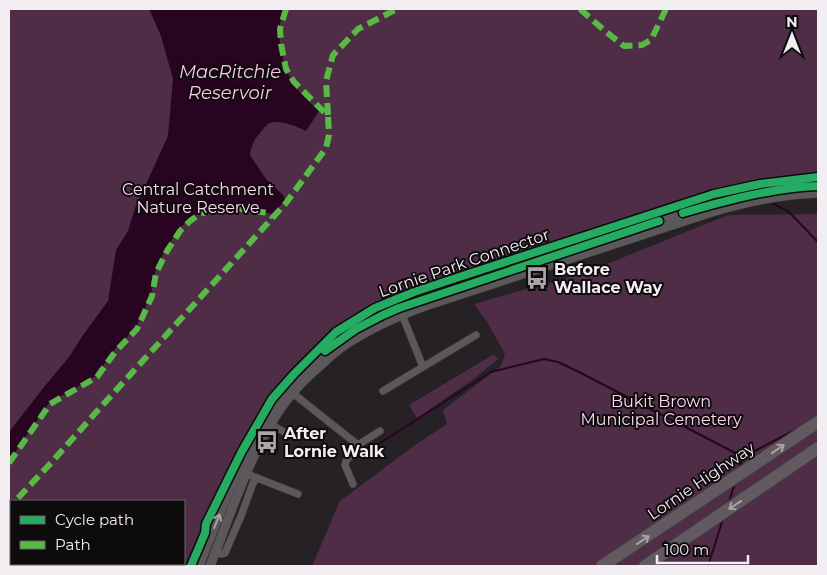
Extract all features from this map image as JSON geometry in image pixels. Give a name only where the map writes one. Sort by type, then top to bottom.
[{"type":"highway","name":"Lornie Highway","points":[[602,566],[818,422]]},
{"type":"highway","points":[[645,566],[818,448]]},
{"type":"street","points":[[199,566],[252,451],[268,423],[309,366],[356,329],[383,315],[401,311],[733,199],[778,190],[818,186]]},
{"type":"street","points":[[648,229],[734,206],[818,193]]},
{"type":"street","points":[[401,311],[423,367]]},
{"type":"street","points":[[383,391],[476,335]]},
{"type":"street","points":[[290,392],[358,446]]},
{"type":"street","points":[[268,423],[288,434]]},
{"type":"street","points":[[353,484],[345,465],[346,461],[358,446],[380,431]]},
{"type":"street","points":[[210,566],[241,488],[252,451]]},
{"type":"street","points":[[246,474],[298,494]]},
{"type":"street","points":[[208,545],[210,549],[216,552],[225,553],[256,478]]},
{"type":"street","points":[[241,488],[246,490],[248,497]]},
{"type":"green space","name":"Central Catchment Nature Reserve","points":[[9,9],[818,9],[818,175],[772,180],[735,187],[704,196],[468,272],[382,302],[339,327],[307,355],[274,393],[243,446],[185,564],[185,500],[10,500],[10,565],[184,566],[9,566]]},
{"type":"green space","name":"Bukit Brown Municipal Cemetery","points":[[818,214],[818,566],[312,566],[340,501],[415,445],[447,424],[443,410],[501,366],[505,354],[487,322],[474,304],[562,280],[597,268],[729,215]]},
{"type":"green space","points":[[494,354],[498,359],[475,378],[417,418],[409,405]]},
{"type":"water","name":"MacRitchie Reservoir","points":[[149,9],[285,9],[279,33],[286,68],[298,90],[319,111],[306,131],[287,124],[272,122],[266,126],[253,143],[250,155],[266,179],[283,195],[285,200],[273,214],[219,206],[199,213],[188,220],[179,229],[165,250],[155,272],[151,295],[135,329],[113,351],[96,376],[49,403],[9,461],[9,432],[69,357],[108,301],[116,250],[128,231],[135,208],[168,136],[173,79],[161,36]]},
{"type":"waterway","points":[[773,204],[788,211],[818,242]]},
{"type":"waterway","points":[[366,452],[491,372],[544,359],[558,362],[577,371],[743,457]]},
{"type":"waterway","points":[[740,467],[743,457],[797,429]]},
{"type":"waterway","points":[[729,502],[735,483]]},
{"type":"waterway","points":[[708,566],[723,519]]},
{"type":"marked path","points":[[18,498],[286,203],[326,148],[329,135],[328,116],[294,82],[286,69],[280,29],[286,9]]},
{"type":"marked path","points":[[328,115],[326,81],[333,55],[358,29],[397,9]]},
{"type":"marked path","points":[[580,9],[624,46],[642,45],[651,40],[666,9]]},
{"type":"marked path","points":[[9,463],[50,404],[97,377],[115,352],[137,329],[152,296],[156,273],[180,231],[190,221],[200,214],[219,208],[268,213],[273,217]]},
{"type":"cycle path","name":"Lornie Park Connector","points":[[191,566],[205,533],[206,524],[241,453],[272,399],[336,332],[375,308],[414,292],[714,194],[760,184],[818,177]]},
{"type":"cycle path","points":[[683,213],[750,195],[818,186]]},
{"type":"cycle path","points":[[325,351],[356,329],[399,308],[659,221]]},
{"type":"place","name":"Before Wallace Way","points":[[537,278]]},
{"type":"place","name":"After Lornie Walk","points":[[267,442]]}]
